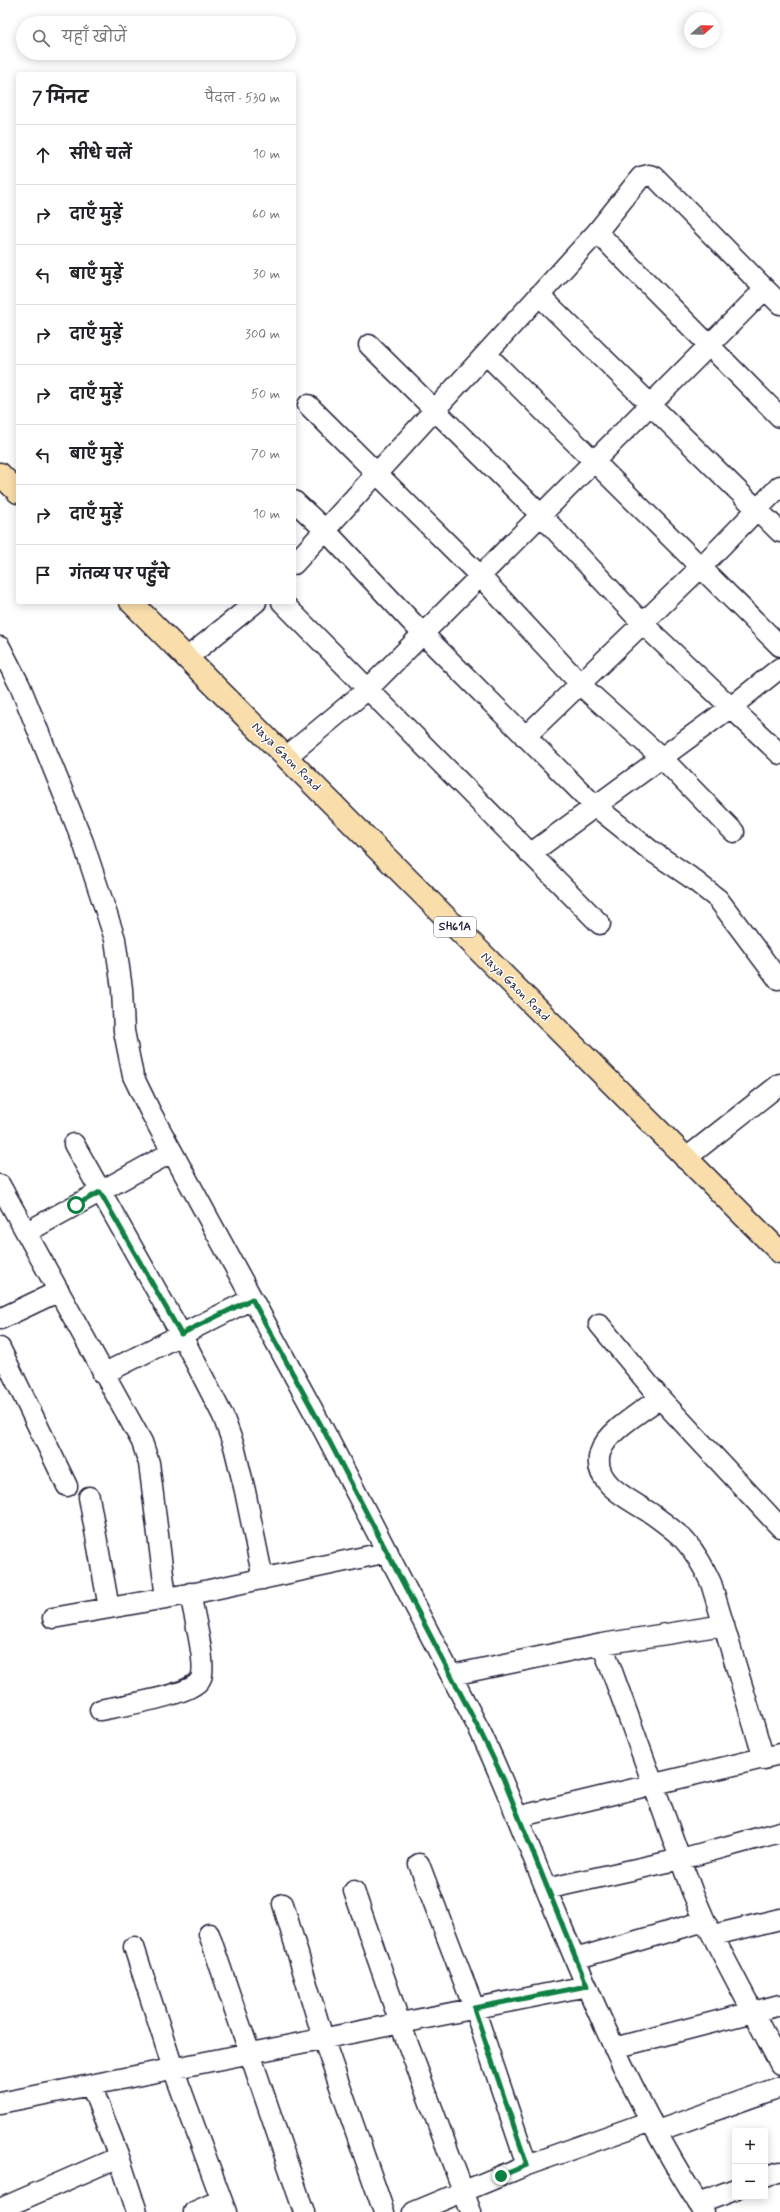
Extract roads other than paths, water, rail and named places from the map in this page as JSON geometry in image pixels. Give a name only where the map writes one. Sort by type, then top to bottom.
[{"type":"main road","points":[[0,474],[16,490]]},
{"type":"main road","name":"Naya Gaon Road","points":[[133,604],[188,657],[685,1159],[780,1252]]},
{"type":"street","points":[[296,562],[597,232],[641,178],[648,175],[654,177],[780,304]]},
{"type":"street","points":[[597,232],[708,347],[780,417]]},
{"type":"street","points":[[286,757],[368,690],[765,289]]},
{"type":"street","points":[[539,296],[780,532]]},
{"type":"street","points":[[369,345],[541,515],[643,624],[780,754]]},
{"type":"street","points":[[486,354],[780,646]]},
{"type":"street","points":[[308,405],[481,576],[581,684],[662,758],[734,832]]},
{"type":"street","points":[[525,737],[758,511],[780,486]]},
{"type":"street","points":[[296,503],[325,530],[424,635],[595,806],[644,845],[690,877],[718,899],[778,979],[780,978]]},
{"type":"street","points":[[188,657],[254,604]]},
{"type":"street","points":[[284,604],[600,924]]},
{"type":"street","points":[[0,647],[5,667],[20,686],[83,842],[115,939],[122,988],[124,1032],[134,1076],[172,1152],[388,1552],[452,1675],[503,1778],[546,1890],[614,2048],[654,2126],[701,2208],[732,2191]]},
{"type":"street","points":[[530,854],[731,707],[780,668]]},
{"type":"street","points":[[685,1159],[777,1092]]},
{"type":"street","points":[[74,1144],[181,1334],[224,1416],[234,1446],[263,1578]]},
{"type":"street","points":[[27,1232],[172,1152]]},
{"type":"street","points":[[0,1185],[27,1232],[103,1374],[142,1442],[149,1463],[166,1598]]},
{"type":"street","points":[[0,1319],[59,1291]]},
{"type":"street","points":[[103,1374],[252,1299]]},
{"type":"street","points":[[599,1324],[660,1398],[780,1527]]},
{"type":"street","points":[[0,1348],[66,1486]]},
{"type":"street","points":[[517,1817],[654,1783],[772,1757],[724,1625],[711,1583],[699,1558],[685,1540],[652,1515],[618,1493],[609,1484],[600,1468],[600,1453],[612,1434],[660,1398]]},
{"type":"street","points":[[89,1497],[109,1608]]},
{"type":"street","points":[[53,1618],[166,1598],[388,1552]]},
{"type":"street","points":[[100,1710],[177,1693],[193,1686],[201,1680],[202,1663],[190,1593]]},
{"type":"street","points":[[452,1675],[602,1644],[724,1625]]},
{"type":"street","points":[[602,1644],[681,1859],[709,1928],[780,2064]]},
{"type":"street","points":[[546,1890],[681,1859],[780,1832]]},
{"type":"street","points":[[419,1864],[474,2008],[527,2165]]},
{"type":"street","points":[[354,1891],[400,2023],[462,2192],[471,2212]]},
{"type":"street","points":[[283,1904],[323,2038],[384,2212]]},
{"type":"street","points":[[575,1959],[709,1928],[780,1919]]},
{"type":"street","points":[[209,1934],[304,2212]]},
{"type":"street","points":[[134,1947],[173,2068],[223,2206],[194,2212]]},
{"type":"street","points":[[0,2103],[587,1986]]},
{"type":"street","points":[[614,2048],[754,2013],[780,2005]]},
{"type":"street","points":[[91,2085],[119,2157],[137,2212]]},
{"type":"street","points":[[414,2212],[527,2165],[780,2087]]},
{"type":"street","points":[[0,2209],[119,2157]]},
{"type":"street","points":[[768,2177],[780,2172]]}]
